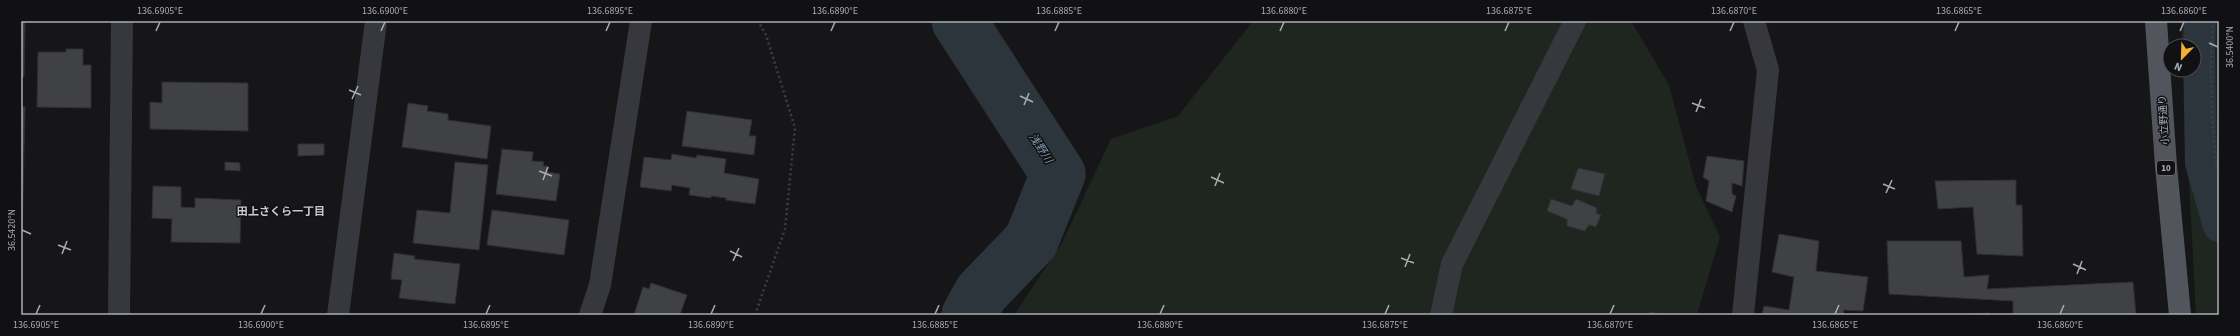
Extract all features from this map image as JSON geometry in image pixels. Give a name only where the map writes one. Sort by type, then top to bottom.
[{"type":"main road","name":"小立野通り","points":[[2156,21],[2166,166],[2180,315]]},
{"type":"street","points":[[119,315],[122,21]]},
{"type":"street","points":[[338,315],[376,21]]},
{"type":"street","points":[[590,315],[600,285],[641,21]]},
{"type":"street","points":[[1441,315],[1452,264],[1574,21]]},
{"type":"street","points":[[1743,315],[1768,70],[1754,21]]},
{"type":"path","points":[[755,315],[785,229],[795,128],[766,35],[758,21]]},
{"type":"path","points":[[2213,21],[2210,48],[2214,138],[2219,182]]},
{"type":"shaded area","points":[[1253,21],[1631,21],[1669,85],[1696,186],[1720,237],[1697,315],[1014,315],[1062,243],[1111,139],[1178,116]]},
{"type":"shaded area","points":[[2181,21],[2219,21],[2219,315],[2196,315],[2183,78],[2202,78],[2202,38],[2182,38]]},
{"type":"building","points":[[21,21],[25,21],[24,77],[21,77]]},
{"type":"building","points":[[66,49],[83,49],[83,65],[91,65],[91,108],[37,107],[38,52],[66,52]]},
{"type":"building","points":[[162,82],[248,83],[248,131],[150,129],[150,102],[162,103]]},
{"type":"building","points":[[408,103],[428,106],[427,111],[448,114],[448,120],[491,126],[487,159],[402,147]]},
{"type":"building","points":[[21,107],[25,107],[22,236],[21,236]]},
{"type":"building","points":[[687,111],[752,120],[749,136],[756,136],[754,155],[682,146]]},
{"type":"building","points":[[298,144],[324,144],[324,155],[298,156]]},
{"type":"building","points":[[502,149],[533,152],[532,161],[544,162],[543,166],[548,166],[547,172],[560,174],[556,201],[496,194]]},
{"type":"building","points":[[672,154],[696,158],[697,155],[726,159],[724,173],[759,179],[755,204],[726,200],[726,198],[711,196],[711,198],[689,195],[690,188],[672,185],[671,191],[640,187],[644,157],[671,160]]},
{"type":"building","points":[[1707,156],[1744,161],[1742,186],[1732,183],[1732,194],[1736,196],[1732,212],[1706,201],[1709,181],[1703,177]]},
{"type":"building","points":[[225,162],[240,163],[240,171],[225,170]]},
{"type":"building","points":[[455,162],[488,165],[479,250],[413,243],[417,210],[450,213]]},
{"type":"building","points":[[1578,168],[1605,174],[1599,196],[1571,189]]},
{"type":"building","points":[[2016,180],[2016,205],[2022,205],[2023,256],[1977,254],[1973,207],[1938,209],[1935,181]]},
{"type":"building","points":[[153,186],[181,187],[181,207],[195,208],[195,198],[241,200],[240,243],[171,242],[172,219],[152,218]]},
{"type":"building","points":[[1551,199],[1572,206],[1576,199],[1597,208],[1596,213],[1601,215],[1596,227],[1589,225],[1585,231],[1567,226],[1567,219],[1547,211]]},
{"type":"building","points":[[492,210],[569,220],[564,255],[487,245]]},
{"type":"building","points":[[1779,234],[1819,241],[1816,271],[1868,277],[1863,311],[1844,310],[1843,315],[1762,315],[1764,306],[1789,310],[1794,277],[1772,272]]},
{"type":"building","points":[[1887,241],[1961,241],[1964,277],[1989,275],[1987,289],[2133,282],[2136,315],[2013,315],[2013,301],[1889,294]]},
{"type":"building","points":[[394,253],[415,256],[414,259],[460,264],[455,304],[399,298],[402,280],[391,279]]},
{"type":"building","points":[[651,283],[687,295],[680,315],[634,315],[643,287],[649,289]]},
{"type":"building","points":[[1650,312],[1667,315],[1649,315]]},
{"type":"building","points":[[1989,313],[1989,315],[1959,315]]},
{"type":"waterway","name":"浅野川","points":[[959,21],[1058,174],[1031,241],[981,293],[969,315]]},
{"type":"waterway","points":[[2200,21],[2199,52],[2201,163],[2219,226]]},
{"type":"district","name":"田上さくら一丁目","points":[[281,211]]}]
